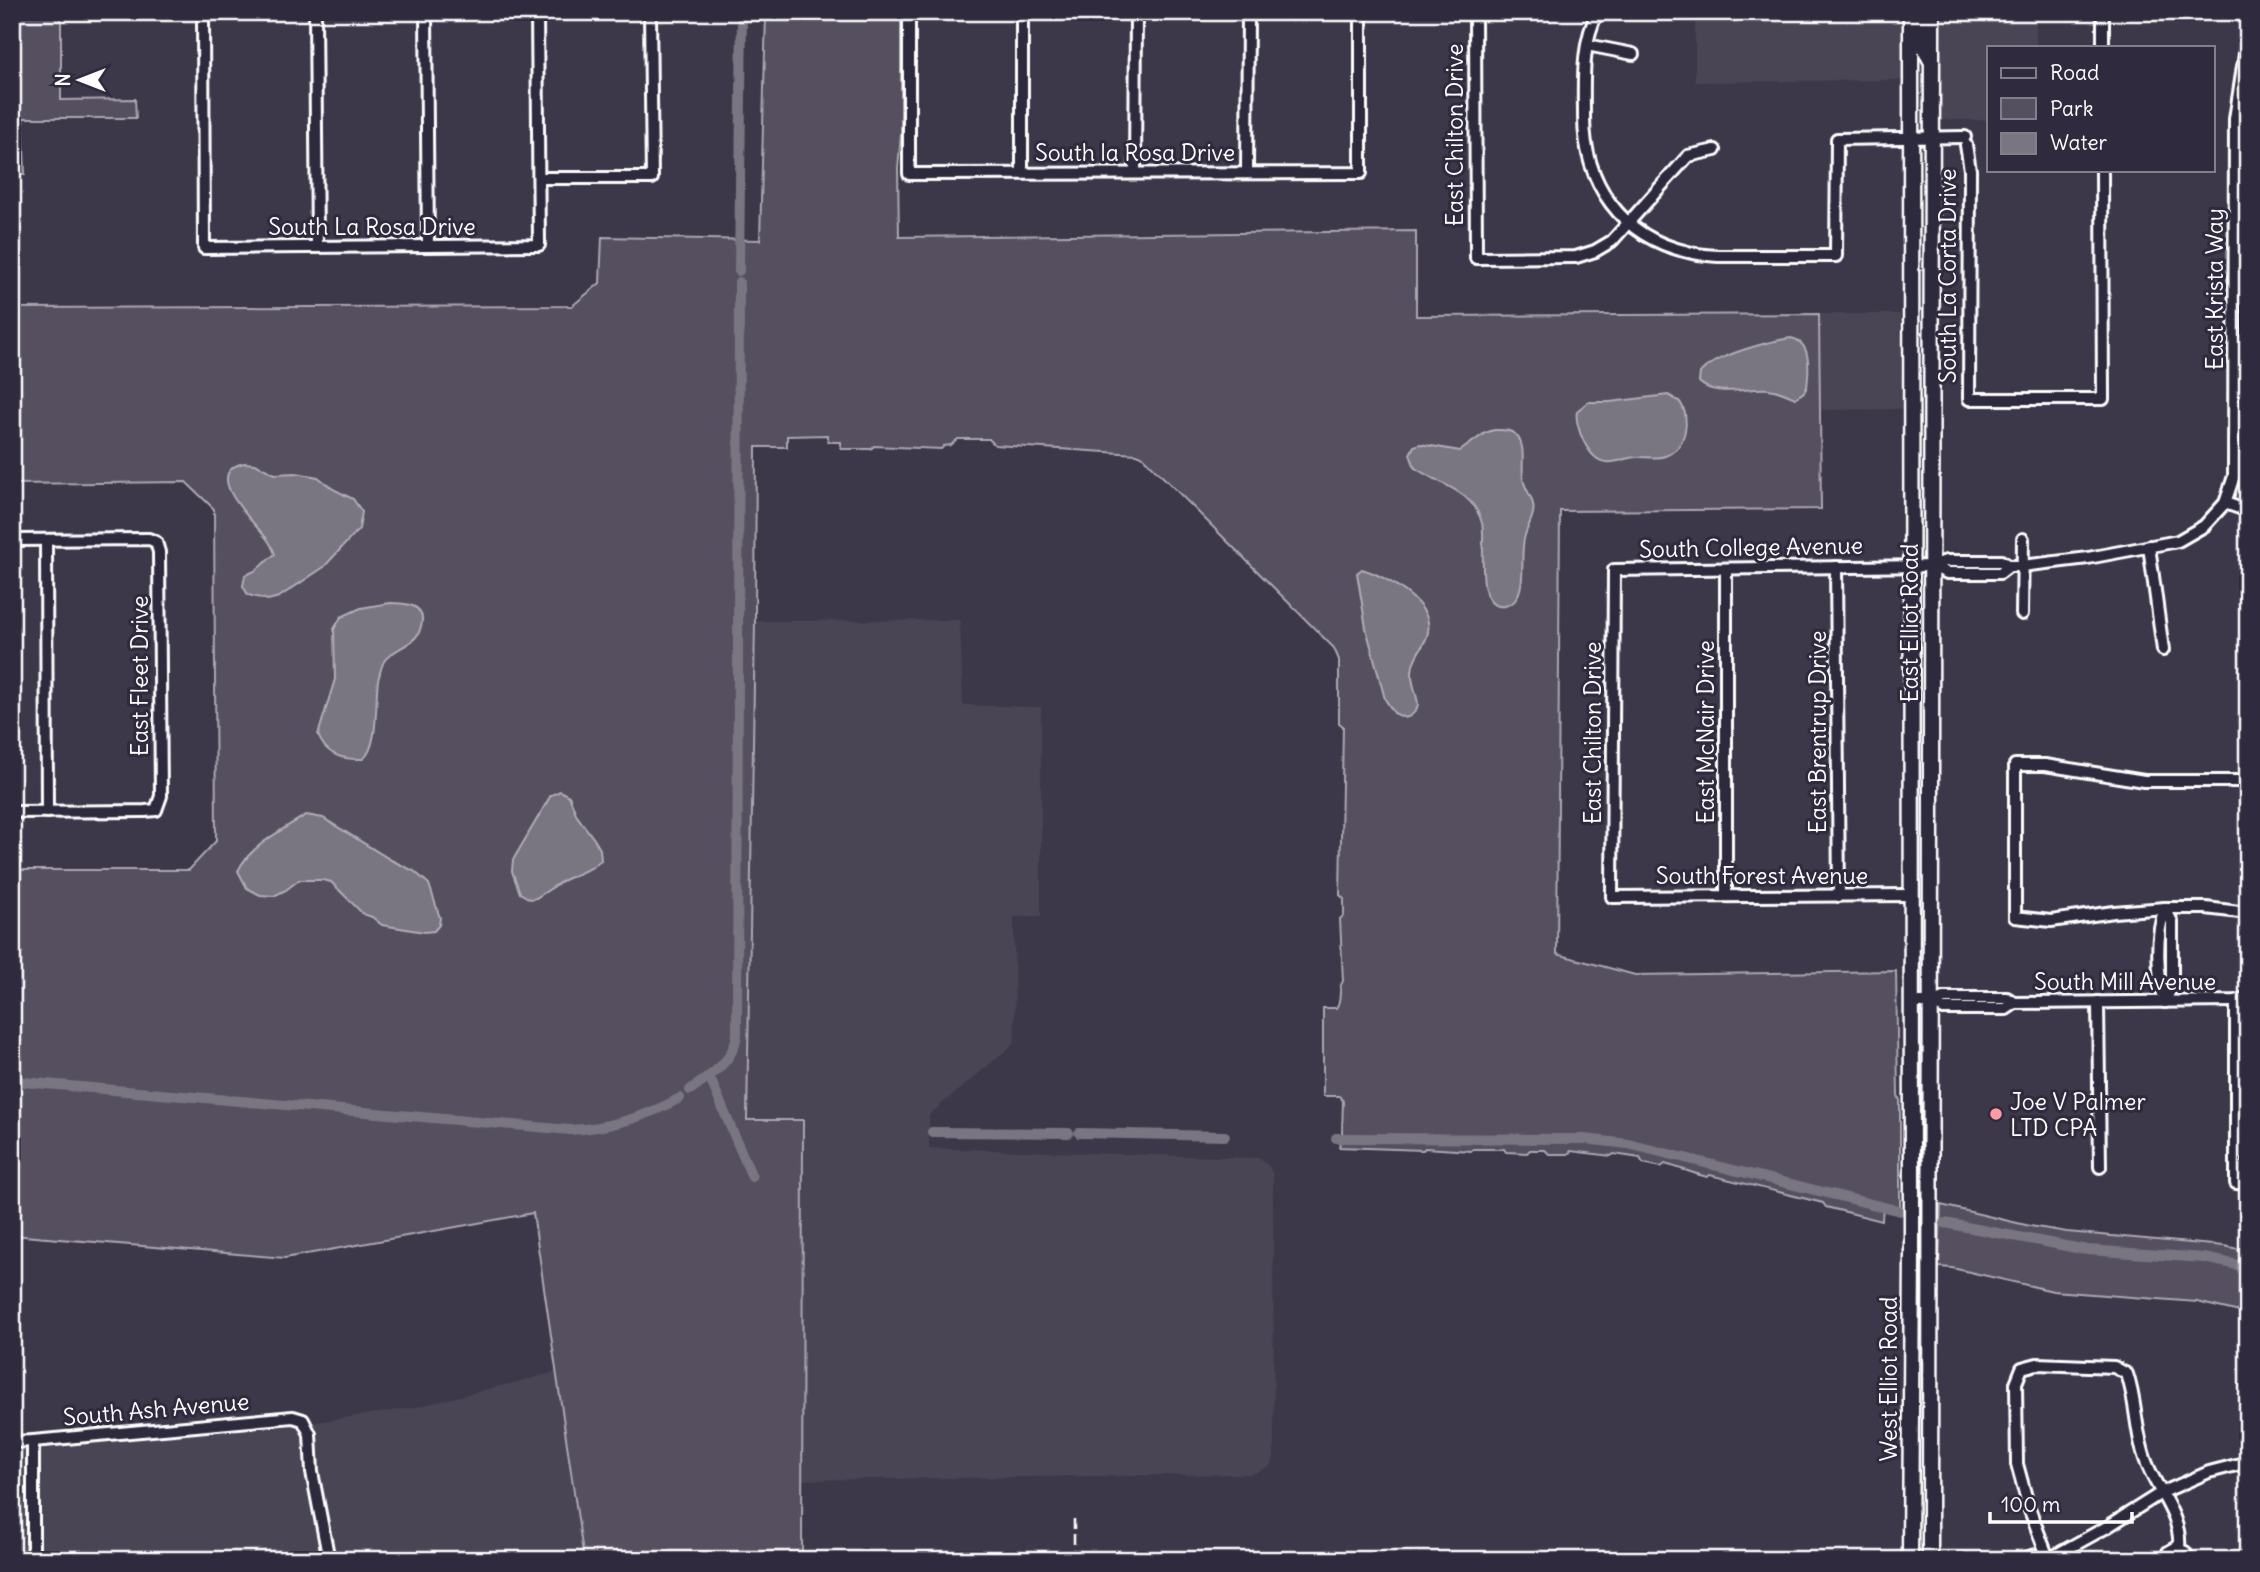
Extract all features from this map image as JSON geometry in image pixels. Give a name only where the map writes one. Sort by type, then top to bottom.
[{"type":"main road","name":"East Elliot Road","points":[[1911,12],[1912,1199]]},
{"type":"main road","points":[[1921,12],[1922,42],[1931,64]]},
{"type":"main road","name":"East Elliot Road","points":[[1932,12],[1932,1233]]},
{"type":"main road","points":[[1911,457],[1931,457]]},
{"type":"main road","name":"West Elliot Road","points":[[1909,1560],[1912,1199]]},
{"type":"main road","name":"West Elliot Road","points":[[1930,1560],[1932,1233]]},
{"type":"street","name":"South La Rosa Drive","points":[[203,12],[204,248],[539,245],[539,178]]},
{"type":"street","points":[[316,12],[317,247]]},
{"type":"street","points":[[426,12],[428,246]]},
{"type":"street","points":[[537,12],[539,178],[652,178],[650,12]]},
{"type":"street","name":"South la Rosa Drive","points":[[909,12],[909,174],[1361,173],[1361,12]]},
{"type":"street","points":[[1022,12],[1022,173]]},
{"type":"street","points":[[1135,173],[1136,12]]},
{"type":"street","points":[[1247,173],[1248,12]]},
{"type":"street","name":"East Chilton Drive","points":[[1475,12],[1476,258],[1576,257],[1595,251],[1612,241],[1629,223]]},
{"type":"street","points":[[1598,12],[1587,45],[1584,70],[1584,139],[1590,165],[1603,194],[1620,216],[1657,242],[1687,252],[1711,256],[1836,256],[1838,139],[1931,138]]},
{"type":"street","points":[[2103,46],[2104,12]]},
{"type":"street","name":"East Krista Way","points":[[2225,502],[2234,476],[2235,120],[2248,34]]},
{"type":"street","points":[[1587,45],[1633,54]]},
{"type":"street","name":"South La Corta Drive","points":[[1931,138],[1965,141],[1970,170],[1969,399],[2104,399],[2103,172]]},
{"type":"street","points":[[1629,223],[1688,156],[1715,150]]},
{"type":"street","points":[[2235,189],[2248,189]]},
{"type":"street","points":[[2234,390],[2248,390]]},
{"type":"street","points":[[2225,502],[2248,510]]},
{"type":"street","name":"South College Avenue","points":[[1614,570],[1932,566],[1946,561],[2001,561],[2009,566],[2022,566],[2088,558],[2178,541],[2204,526],[2225,502]]},
{"type":"street","points":[[2022,614],[2023,538]]},
{"type":"street","name":"East Fleet Drive","points":[[46,540],[149,539],[156,542],[159,552],[161,782],[161,796],[156,810],[47,812]]},
{"type":"street","points":[[12,540],[46,540],[47,812],[12,812]]},
{"type":"street","points":[[2149,546],[2163,650]]},
{"type":"street","points":[[1980,561],[1980,573]]},
{"type":"street","name":"South College Avenue","points":[[1932,566],[1947,573],[2000,573],[2009,566]]},
{"type":"street","name":"East Brentrup Drive","points":[[1836,567],[1839,896]]},
{"type":"street","name":"East McNair Drive","points":[[1726,569],[1726,896]]},
{"type":"street","name":"East Chilton Drive","points":[[1612,897],[1614,570]]},
{"type":"street","points":[[2248,781],[2144,781],[2045,765],[2015,765],[2015,918],[2051,921],[2165,908],[2206,908],[2248,913]]},
{"type":"street","name":"South Forest Avenue","points":[[1612,897],[1912,895]]},
{"type":"street","points":[[2165,908],[2160,922],[2160,985],[2165,1002]]},
{"type":"street","points":[[2165,908],[2172,922],[2172,985],[2165,1002]]},
{"type":"street","points":[[2160,949],[2172,950]]},
{"type":"street","name":"South Mill Avenue","points":[[1912,1003],[1932,1003],[1944,1009],[2006,1009],[2014,1003],[2236,1001],[2248,997]]},
{"type":"street","points":[[2236,1001],[2242,1184]]},
{"type":"street","name":"South Mill Avenue","points":[[2236,1001],[2248,1006]]},
{"type":"street","points":[[2098,1002],[2099,1167]]},
{"type":"street","points":[[2048,1559],[2029,1508],[2017,1464],[2016,1383],[2022,1368],[2037,1364],[2114,1367],[2127,1374],[2146,1463],[2176,1522],[2180,1537],[2179,1548]]},
{"type":"street","name":"South Ash Avenue","points":[[12,1441],[293,1417],[303,1420],[310,1434],[312,1472],[328,1560]]},
{"type":"street","points":[[33,1441],[33,1560]]},
{"type":"street","points":[[2017,1560],[2036,1555],[2048,1559],[2107,1527],[2161,1493],[2209,1472],[2248,1462]]},
{"type":"street","points":[[2165,1560],[2168,1552],[2179,1548]]},
{"type":"street","points":[[2179,1548],[2189,1560]]},
{"type":"shaded area","points":[[1695,12],[1903,12],[1903,80],[1695,82]]},
{"type":"shaded area","points":[[1939,12],[2036,12],[2036,46],[1987,46],[1987,120],[1939,120]]},
{"type":"shaded area","points":[[1819,314],[1900,314],[1903,409],[1819,410]]},
{"type":"shaded area","points":[[960,620],[963,705],[1041,707],[1041,916],[1014,917],[1015,1043],[929,1115],[929,1148],[1258,1158],[1268,1165],[1273,1174],[1274,1458],[1270,1466],[1253,1474],[802,1480],[803,1121],[747,1120],[755,621]]},
{"type":"shaded area","points":[[556,1372],[584,1560],[12,1560],[12,1450],[291,1426],[416,1407]]},
{"type":"green space","points":[[12,12],[128,12],[61,14],[61,100],[135,99],[136,118],[23,118],[25,174],[12,174]]},
{"type":"green space","points":[[766,12],[901,12],[899,237],[1416,231],[1416,316],[1819,314],[1821,509],[1560,511],[1557,954],[1635,975],[1896,971],[1900,1208],[1883,1204],[1882,1221],[1826,1207],[1823,1203],[1710,1175],[1707,1177],[1665,1164],[1661,1167],[1643,1163],[1640,1158],[1614,1154],[1611,1156],[1571,1151],[1568,1154],[1549,1154],[1545,1150],[1530,1150],[1527,1153],[1506,1152],[1504,1149],[1471,1151],[1339,1147],[1343,1101],[1339,1096],[1323,1096],[1323,1008],[1336,1008],[1343,981],[1340,919],[1344,915],[1344,899],[1340,895],[1343,726],[1339,723],[1339,660],[1334,648],[1142,456],[995,445],[989,439],[958,439],[941,449],[874,446],[871,449],[841,449],[841,442],[828,442],[828,435],[787,436],[787,447],[756,447],[747,1120],[803,1120],[802,1560],[584,1560],[533,1213],[285,1258],[12,1235],[12,870],[189,870],[216,841],[214,509],[186,482],[12,484],[12,308],[572,306],[600,283],[602,237],[760,240]]},
{"type":"green space","points":[[1941,1205],[2067,1232],[2224,1246],[2248,1251],[2248,1314],[2197,1302],[2053,1291],[1939,1267]]},
{"type":"water","points":[[1791,338],[1803,345],[1808,358],[1807,387],[1795,398],[1769,389],[1714,390],[1699,382],[1700,373],[1729,355]]},
{"type":"water","points":[[1668,395],[1679,401],[1686,424],[1682,440],[1672,452],[1662,457],[1634,457],[1606,462],[1594,456],[1584,442],[1578,425],[1577,411],[1588,402]]},
{"type":"water","points":[[1494,430],[1510,431],[1519,438],[1523,479],[1534,508],[1524,539],[1520,590],[1515,600],[1505,606],[1495,605],[1488,598],[1483,574],[1482,523],[1478,512],[1463,496],[1415,468],[1410,454],[1414,446],[1420,444],[1460,451],[1485,433]]},
{"type":"water","points":[[244,463],[255,464],[275,474],[296,473],[318,477],[333,489],[353,499],[362,512],[359,529],[324,567],[279,597],[268,600],[248,595],[243,586],[245,575],[255,571],[275,554],[268,541],[234,499],[229,487],[227,477],[232,469]]},
{"type":"water","points":[[1362,569],[1406,592],[1416,601],[1428,621],[1427,637],[1412,672],[1418,704],[1414,713],[1405,718],[1394,713],[1385,699],[1366,628],[1357,573]]},
{"type":"water","points":[[390,603],[407,604],[420,611],[420,628],[417,636],[382,664],[378,680],[374,734],[368,753],[363,759],[336,755],[325,747],[318,735],[335,679],[334,629],[341,617],[361,608]]},
{"type":"water","points":[[560,791],[569,796],[577,816],[600,849],[601,860],[591,868],[530,899],[520,893],[512,871],[513,860],[551,795]]},
{"type":"water","points":[[306,815],[323,818],[414,871],[429,884],[440,918],[434,931],[424,932],[382,925],[363,914],[331,882],[299,880],[274,896],[260,895],[247,888],[238,871],[250,854]]},
{"type":"waterway","points":[[739,271],[742,12]]},
{"type":"waterway","points":[[690,1090],[726,1060],[737,1035],[739,282]]},
{"type":"waterway","points":[[709,1076],[752,1177]]},
{"type":"waterway","points":[[12,1081],[570,1130],[626,1121],[680,1098]]},
{"type":"waterway","points":[[932,1132],[1069,1133]]},
{"type":"waterway","points":[[1079,1133],[1225,1136]]},
{"type":"waterway","points":[[1336,1138],[1585,1139],[1628,1144],[1900,1211]]},
{"type":"waterway","points":[[1945,1223],[2087,1250],[2204,1258],[2248,1267]]},
{"type":"railway","points":[[1074,1519],[1074,1560]]},
{"type":"place","name":"Joe V Palmer LTD CPA","points":[[1996,1114]]}]
